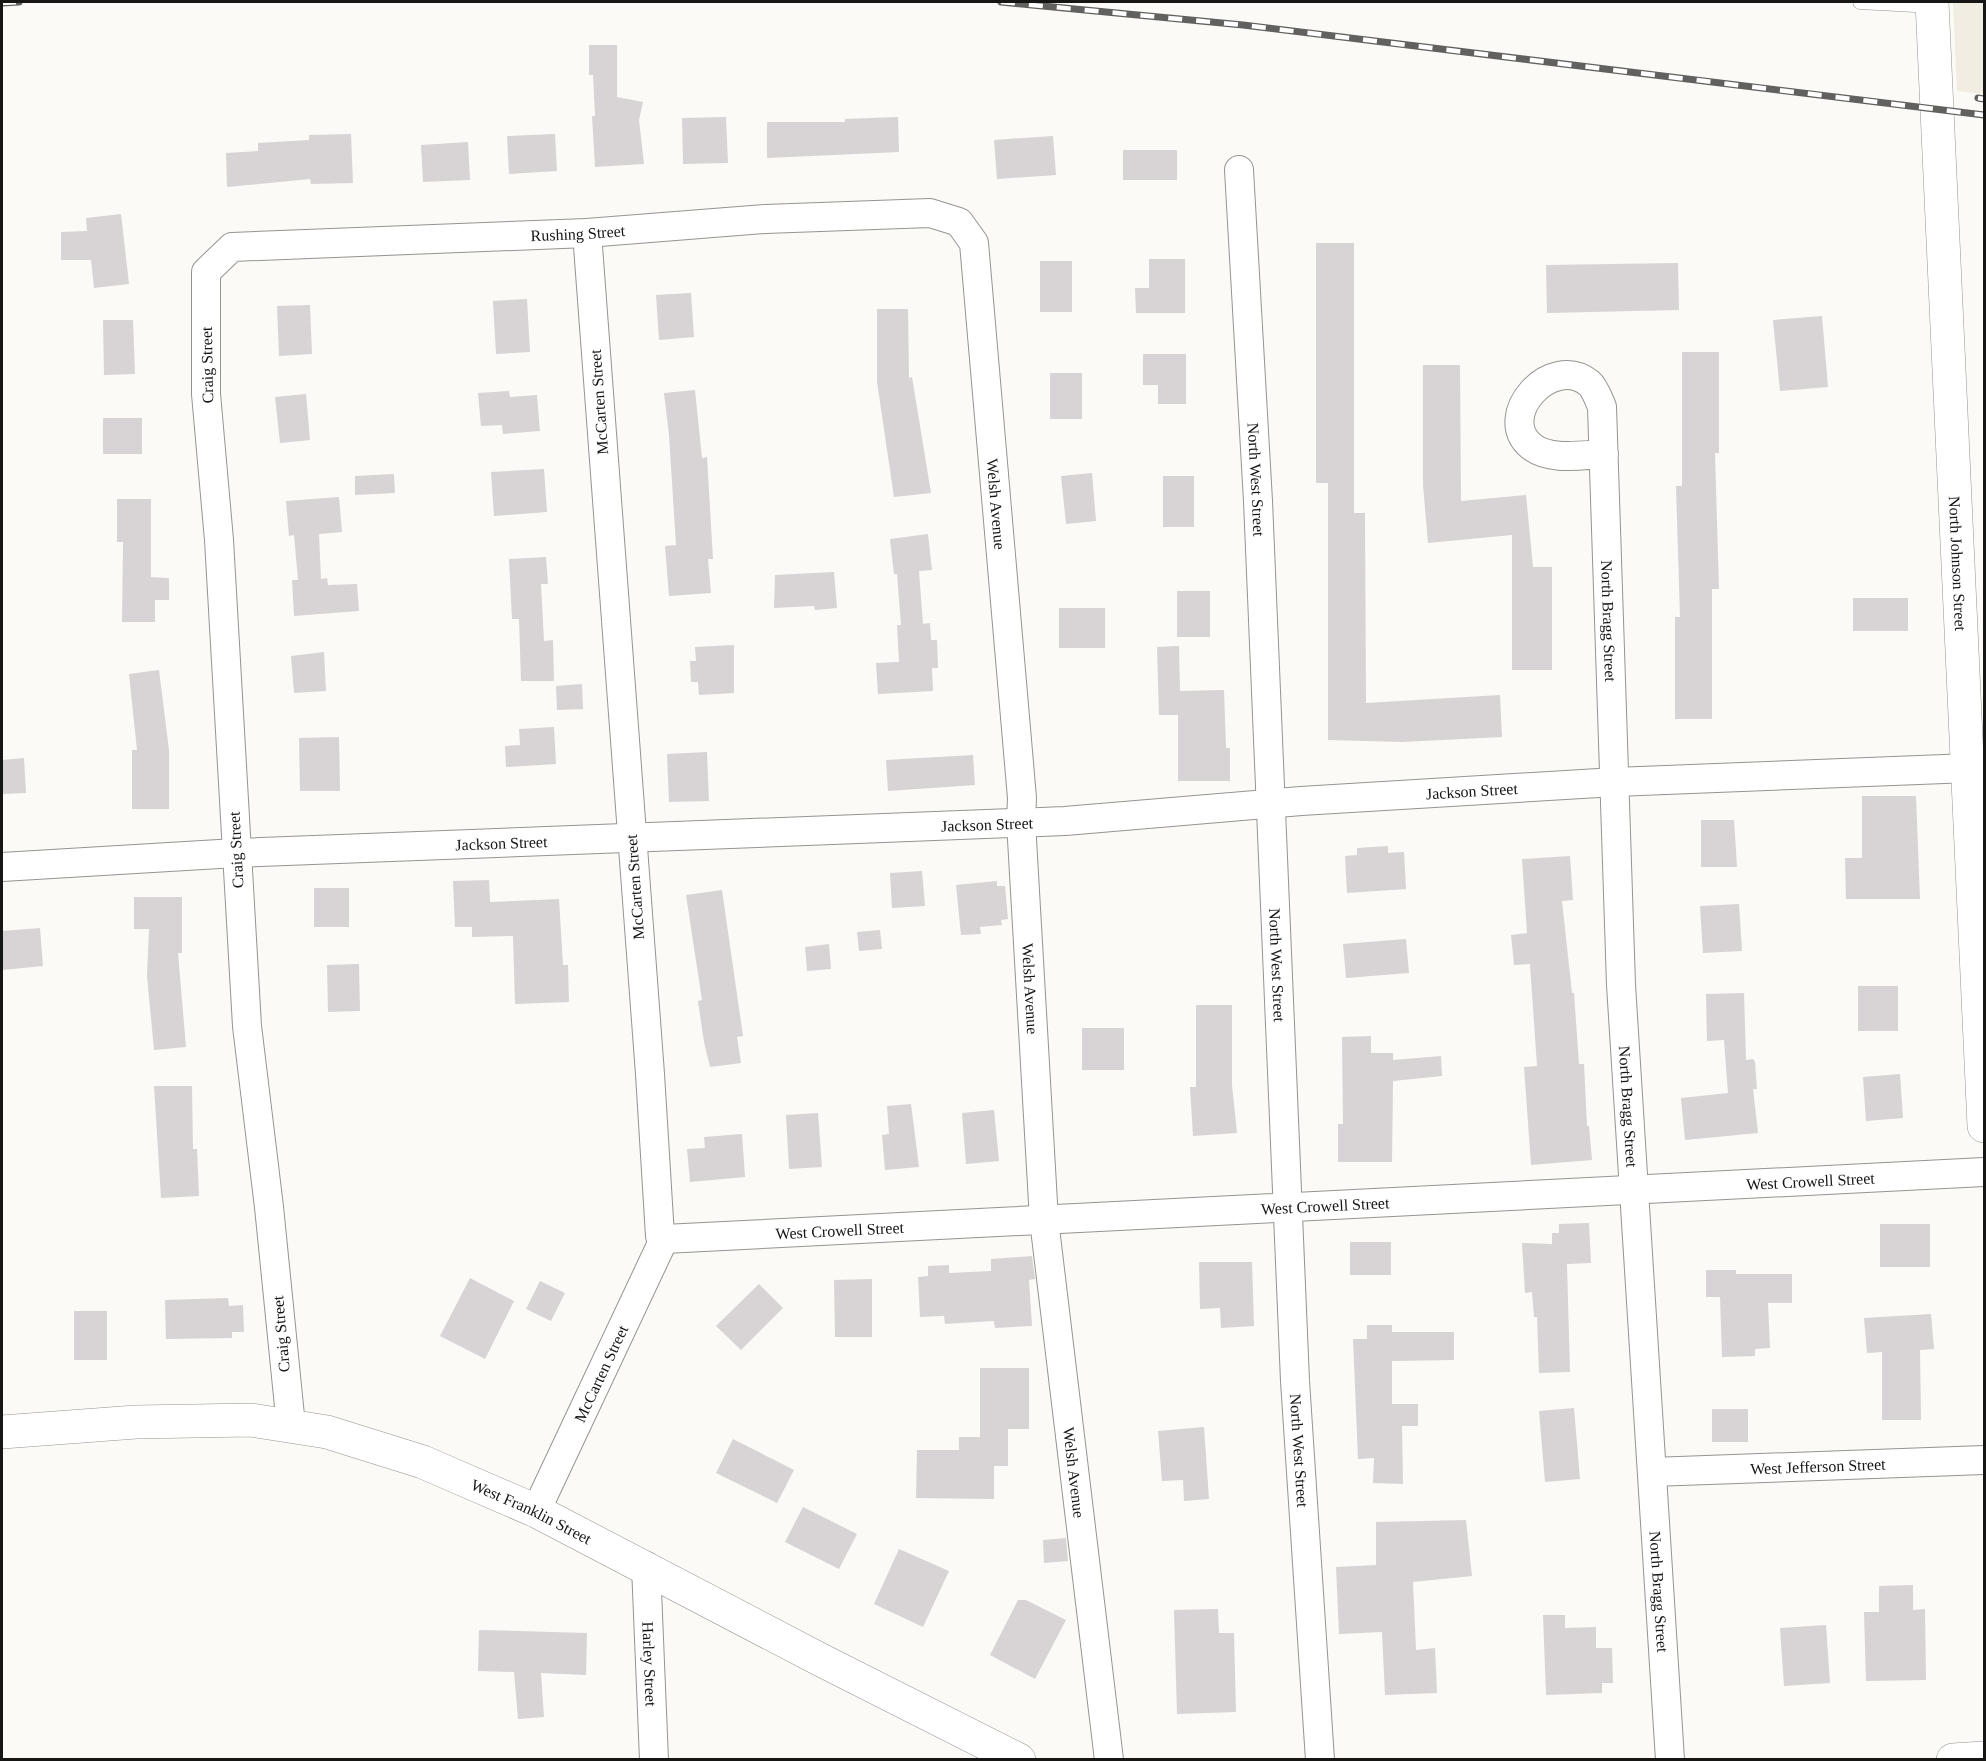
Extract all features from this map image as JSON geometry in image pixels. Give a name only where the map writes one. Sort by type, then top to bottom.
[{"type":"main road","name":"North Johnson Street","points":[[1932,4],[1970,768],[1984,1126]]},
{"type":"main road","name":"West Franklin Street","points":[[2,1432],[136,1422],[251,1420],[327,1432],[423,1462],[536,1511],[646,1566],[821,1660],[1019,1760]]},
{"type":"main road","points":[[1953,1760],[1984,1758]]},
{"type":"street","name":"North West Street","points":[[1239,170],[1258,501],[1295,1381],[1320,1760]]},
{"type":"street","name":"Rushing Street","points":[[206,272],[232,247],[586,233],[765,219],[930,213],[959,222]]},
{"type":"street","name":"Welsh Avenue","points":[[959,222],[975,243],[1021,787],[1021,822],[1044,1220],[1109,1760]]},
{"type":"street","name":"McCarten Street","points":[[536,1511],[664,1239],[660,1236],[586,233]]},
{"type":"street","name":"Craig Street","points":[[206,272],[206,394],[219,540],[247,1026],[269,1207],[291,1426]]},
{"type":"street","name":"North Bragg Street","points":[[1604,454],[1621,985],[1670,1760]]},
{"type":"street","name":"Jackson Street","points":[[2,867],[236,854],[1021,822],[1615,782],[1970,768]]},
{"type":"street","name":"West Crowell Street","points":[[664,1239],[1984,1172]]},
{"type":"street","name":"West Jefferson Street","points":[[1652,1472],[1984,1460]]},
{"type":"street","name":"Harley Street","points":[[646,1566],[654,1760]]},
{"type":"lane","points":[[1860,2],[1932,4]]},
{"type":"shaded area","points":[[1953,2],[1984,2],[1984,94],[1957,91]]},
{"type":"building","points":[[589,45],[617,45],[617,97],[643,102],[639,120],[644,164],[595,167],[592,116],[595,116],[593,75],[589,75]]},
{"type":"building","points":[[726,117],[728,163],[683,164],[682,118]]},
{"type":"building","points":[[898,117],[899,152],[767,158],[767,122],[845,122],[845,119]]},
{"type":"building","points":[[351,134],[353,183],[311,184],[310,179],[227,187],[226,153],[258,151],[258,143],[309,140],[309,135]]},
{"type":"building","points":[[555,134],[557,171],[509,174],[507,136]]},
{"type":"building","points":[[1053,136],[1056,175],[997,179],[994,140]]},
{"type":"building","points":[[468,142],[470,180],[423,182],[421,145]]},
{"type":"building","points":[[1123,150],[1177,150],[1177,180],[1123,180]]},
{"type":"building","points":[[121,214],[129,284],[94,288],[91,260],[61,260],[61,232],[87,231],[86,218]]},
{"type":"building","points":[[1316,243],[1354,243],[1354,513],[1365,513],[1366,703],[1500,695],[1502,737],[1402,742],[1328,740],[1328,483],[1316,483]]},
{"type":"building","points":[[1149,259],[1185,259],[1185,313],[1136,313],[1135,288],[1149,288]]},
{"type":"building","points":[[1040,261],[1072,261],[1072,312],[1040,312]]},
{"type":"building","points":[[1678,263],[1679,310],[1547,313],[1546,265]]},
{"type":"building","points":[[691,293],[694,337],[659,340],[656,295]]},
{"type":"building","points":[[527,299],[530,352],[496,354],[493,301]]},
{"type":"building","points":[[310,305],[312,354],[279,356],[277,306]]},
{"type":"building","points":[[877,309],[908,309],[909,378],[912,377],[931,493],[894,497],[877,382]]},
{"type":"building","points":[[1822,316],[1828,387],[1780,391],[1773,320]]},
{"type":"building","points":[[103,320],[133,320],[135,374],[104,375]]},
{"type":"building","points":[[1682,352],[1719,352],[1719,453],[1715,453],[1719,589],[1712,589],[1712,719],[1675,719],[1675,617],[1680,617],[1676,486],[1682,486]]},
{"type":"building","points":[[1143,354],[1186,354],[1186,404],[1158,404],[1158,385],[1143,385]]},
{"type":"building","points":[[1423,365],[1460,365],[1461,501],[1526,495],[1533,567],[1552,567],[1552,670],[1512,670],[1512,535],[1428,543],[1423,485]]},
{"type":"building","points":[[1050,373],[1082,373],[1082,419],[1050,419]]},
{"type":"building","points":[[695,390],[702,458],[707,457],[713,559],[708,559],[711,593],[669,596],[665,546],[676,545],[664,393]]},
{"type":"building","points":[[509,391],[510,397],[537,395],[540,431],[503,434],[502,425],[481,426],[478,393]]},
{"type":"building","points":[[306,394],[310,440],[280,443],[275,397]]},
{"type":"building","points":[[103,418],[142,418],[142,454],[103,454]]},
{"type":"building","points":[[544,469],[547,512],[494,516],[491,472]]},
{"type":"building","points":[[1092,473],[1096,521],[1066,524],[1061,476]]},
{"type":"building","points":[[394,474],[395,493],[355,495],[355,476]]},
{"type":"building","points":[[1163,476],[1194,476],[1194,527],[1163,527]]},
{"type":"building","points":[[339,497],[342,532],[319,534],[321,579],[327,578],[328,585],[357,584],[359,611],[294,616],[292,580],[298,580],[294,535],[289,536],[286,501]]},
{"type":"building","points":[[117,499],[151,499],[151,577],[169,578],[169,600],[155,600],[155,622],[122,622],[123,542],[117,542]]},
{"type":"building","points":[[928,534],[932,570],[919,571],[923,624],[930,623],[931,640],[937,640],[938,668],[932,668],[933,691],[878,694],[876,663],[899,662],[897,625],[901,625],[897,574],[894,574],[890,539]]},
{"type":"building","points":[[546,557],[548,584],[541,584],[544,641],[553,640],[554,681],[521,681],[519,619],[512,619],[509,559]]},
{"type":"building","points":[[834,572],[837,608],[815,610],[814,606],[774,608],[775,575]]},
{"type":"building","points":[[1177,591],[1210,591],[1210,637],[1177,637]]},
{"type":"building","points":[[1853,598],[1908,598],[1908,631],[1853,631]]},
{"type":"building","points":[[1059,608],[1105,608],[1105,648],[1059,648]]},
{"type":"building","points":[[734,645],[734,693],[699,695],[698,682],[691,682],[690,661],[696,661],[695,647]]},
{"type":"building","points":[[1179,646],[1180,691],[1224,690],[1226,748],[1230,748],[1230,781],[1178,781],[1178,715],[1159,715],[1157,647]]},
{"type":"building","points":[[324,652],[326,691],[294,693],[291,656]]},
{"type":"building","points":[[159,670],[169,750],[169,809],[132,809],[132,750],[137,750],[129,674]]},
{"type":"building","points":[[582,684],[583,709],[557,710],[556,686]]},
{"type":"building","points":[[554,727],[556,764],[506,767],[505,746],[520,745],[519,729]]},
{"type":"building","points":[[339,737],[340,791],[300,791],[299,738]]},
{"type":"building","points":[[707,752],[709,801],[669,802],[667,754]]},
{"type":"building","points":[[973,755],[975,785],[888,791],[886,760]]},
{"type":"building","points":[[24,758],[26,793],[2,794],[2,760]]},
{"type":"building","points":[[1862,796],[1916,796],[1920,899],[1846,899],[1845,858],[1862,858]]},
{"type":"building","points":[[1701,820],[1734,820],[1737,867],[1701,867]]},
{"type":"building","points":[[1388,846],[1388,853],[1404,852],[1406,889],[1347,893],[1345,856],[1357,855],[1357,848]]},
{"type":"building","points":[[1570,856],[1573,900],[1562,901],[1572,993],[1574,993],[1579,1064],[1584,1064],[1587,1126],[1589,1126],[1592,1160],[1531,1165],[1524,1067],[1537,1066],[1530,964],[1514,965],[1511,935],[1527,933],[1522,859]]},
{"type":"building","points":[[922,871],[925,906],[892,908],[890,873]]},
{"type":"building","points":[[489,880],[490,902],[559,899],[563,965],[568,965],[569,1002],[515,1004],[513,936],[472,937],[472,927],[455,927],[453,881]]},
{"type":"building","points":[[997,881],[997,886],[1005,886],[1008,919],[1001,920],[1002,925],[980,927],[981,934],[961,935],[956,885]]},
{"type":"building","points":[[314,888],[349,888],[349,927],[314,927]]},
{"type":"building","points":[[722,890],[743,1036],[737,1037],[741,1063],[710,1067],[698,1001],[702,1000],[686,895]]},
{"type":"building","points":[[134,897],[182,897],[182,953],[178,953],[186,1047],[154,1050],[147,976],[149,929],[134,929]]},
{"type":"building","points":[[1739,904],[1742,951],[1703,953],[1700,906]]},
{"type":"building","points":[[40,928],[43,966],[2,970],[2,931]]},
{"type":"building","points":[[880,930],[882,949],[859,951],[857,932]]},
{"type":"building","points":[[1406,939],[1409,973],[1346,978],[1343,944]]},
{"type":"building","points":[[829,944],[831,969],[807,971],[805,947]]},
{"type":"building","points":[[359,964],[360,1011],[328,1012],[327,965]]},
{"type":"building","points":[[1858,986],[1898,986],[1898,1031],[1858,1031]]},
{"type":"building","points":[[1744,993],[1746,1060],[1753,1059],[1755,1062],[1757,1089],[1753,1089],[1758,1133],[1685,1140],[1681,1098],[1728,1093],[1724,1040],[1707,1041],[1706,994]]},
{"type":"building","points":[[1196,1005],[1232,1005],[1232,1085],[1237,1133],[1193,1136],[1190,1087],[1196,1087]]},
{"type":"building","points":[[1082,1028],[1124,1028],[1124,1070],[1082,1070]]},
{"type":"building","points":[[1371,1036],[1371,1053],[1393,1053],[1393,1060],[1441,1056],[1442,1076],[1393,1081],[1392,1162],[1338,1162],[1338,1124],[1343,1124],[1342,1037]]},
{"type":"building","points":[[1900,1074],[1903,1118],[1866,1121],[1863,1077]]},
{"type":"building","points":[[154,1086],[192,1086],[193,1149],[197,1149],[199,1196],[161,1198]]},
{"type":"building","points":[[911,1104],[919,1167],[885,1170],[882,1135],[889,1134],[887,1106]]},
{"type":"building","points":[[994,1110],[999,1161],[966,1164],[962,1113]]},
{"type":"building","points":[[818,1113],[822,1167],[789,1169],[786,1115]]},
{"type":"building","points":[[742,1134],[745,1177],[690,1182],[687,1149],[705,1148],[704,1137]]},
{"type":"building","points":[[1589,1223],[1591,1263],[1567,1264],[1570,1372],[1539,1373],[1537,1317],[1534,1317],[1532,1292],[1525,1293],[1522,1243],[1552,1244],[1552,1233],[1559,1233],[1559,1224]]},
{"type":"building","points":[[1880,1224],[1930,1224],[1930,1267],[1880,1267]]},
{"type":"building","points":[[1350,1242],[1391,1242],[1391,1275],[1350,1275]]},
{"type":"building","points":[[1032,1256],[1035,1279],[1029,1280],[1032,1326],[995,1328],[994,1321],[945,1324],[944,1316],[920,1317],[918,1277],[928,1276],[928,1266],[949,1265],[949,1273],[991,1271],[991,1259]]},
{"type":"building","points":[[1199,1262],[1252,1262],[1254,1326],[1221,1328],[1220,1308],[1200,1309]]},
{"type":"building","points":[[1706,1270],[1736,1270],[1736,1274],[1792,1274],[1792,1303],[1768,1303],[1770,1348],[1755,1349],[1755,1356],[1722,1357],[1720,1297],[1706,1297]]},
{"type":"building","points":[[470,1278],[514,1301],[485,1359],[440,1336]]},
{"type":"building","points":[[872,1279],[872,1337],[835,1337],[834,1280]]},
{"type":"building","points":[[540,1281],[565,1293],[551,1321],[526,1309]]},
{"type":"building","points":[[759,1284],[783,1308],[741,1350],[716,1326]]},
{"type":"building","points":[[228,1298],[229,1306],[243,1305],[244,1332],[232,1332],[232,1338],[166,1339],[165,1300]]},
{"type":"building","points":[[74,1311],[107,1311],[107,1360],[74,1360]]},
{"type":"building","points":[[1931,1314],[1934,1349],[1920,1350],[1921,1420],[1882,1420],[1882,1352],[1867,1353],[1864,1318]]},
{"type":"building","points":[[1367,1325],[1392,1325],[1392,1332],[1454,1332],[1454,1360],[1392,1361],[1392,1404],[1418,1404],[1418,1426],[1402,1426],[1403,1484],[1373,1483],[1374,1458],[1358,1459],[1353,1339],[1367,1339]]},
{"type":"building","points":[[980,1368],[1029,1368],[1029,1429],[1008,1429],[1008,1466],[994,1466],[994,1499],[916,1498],[917,1450],[959,1450],[959,1437],[980,1437]]},
{"type":"building","points":[[1574,1408],[1580,1479],[1545,1482],[1539,1411]]},
{"type":"building","points":[[1712,1409],[1748,1409],[1748,1442],[1712,1442]]},
{"type":"building","points":[[1204,1427],[1209,1499],[1184,1501],[1183,1480],[1162,1481],[1158,1431]]},
{"type":"building","points":[[733,1439],[794,1470],[777,1503],[716,1473]]},
{"type":"building","points":[[803,1507],[857,1534],[839,1569],[785,1542]]},
{"type":"building","points":[[1466,1520],[1472,1576],[1413,1582],[1416,1650],[1435,1648],[1437,1693],[1385,1695],[1382,1632],[1339,1634],[1336,1567],[1376,1565],[1376,1522]]},
{"type":"building","points":[[1066,1538],[1068,1561],[1044,1563],[1043,1540]]},
{"type":"building","points":[[899,1549],[949,1571],[923,1627],[874,1604]]},
{"type":"building","points":[[1913,1585],[1913,1610],[1925,1609],[1926,1680],[1866,1681],[1864,1612],[1879,1612],[1879,1586]]},
{"type":"building","points":[[1018,1600],[1026,1600],[1066,1620],[1035,1679],[990,1655]]},
{"type":"building","points":[[1218,1609],[1219,1633],[1234,1633],[1236,1712],[1177,1714],[1174,1610]]},
{"type":"building","points":[[1543,1615],[1565,1615],[1565,1628],[1596,1627],[1596,1648],[1612,1648],[1613,1683],[1602,1683],[1602,1693],[1546,1695]]},
{"type":"building","points":[[1826,1625],[1830,1683],[1784,1686],[1780,1628]]},
{"type":"building","points":[[479,1630],[587,1633],[586,1675],[541,1673],[544,1717],[518,1719],[514,1672],[478,1671]]},
{"type":"railway","points":[[2,3],[19,2]]},
{"type":"railway","points":[[1001,2],[1243,25],[1984,115]]},
{"type":"railway","points":[[1978,98],[1984,99]]}]
